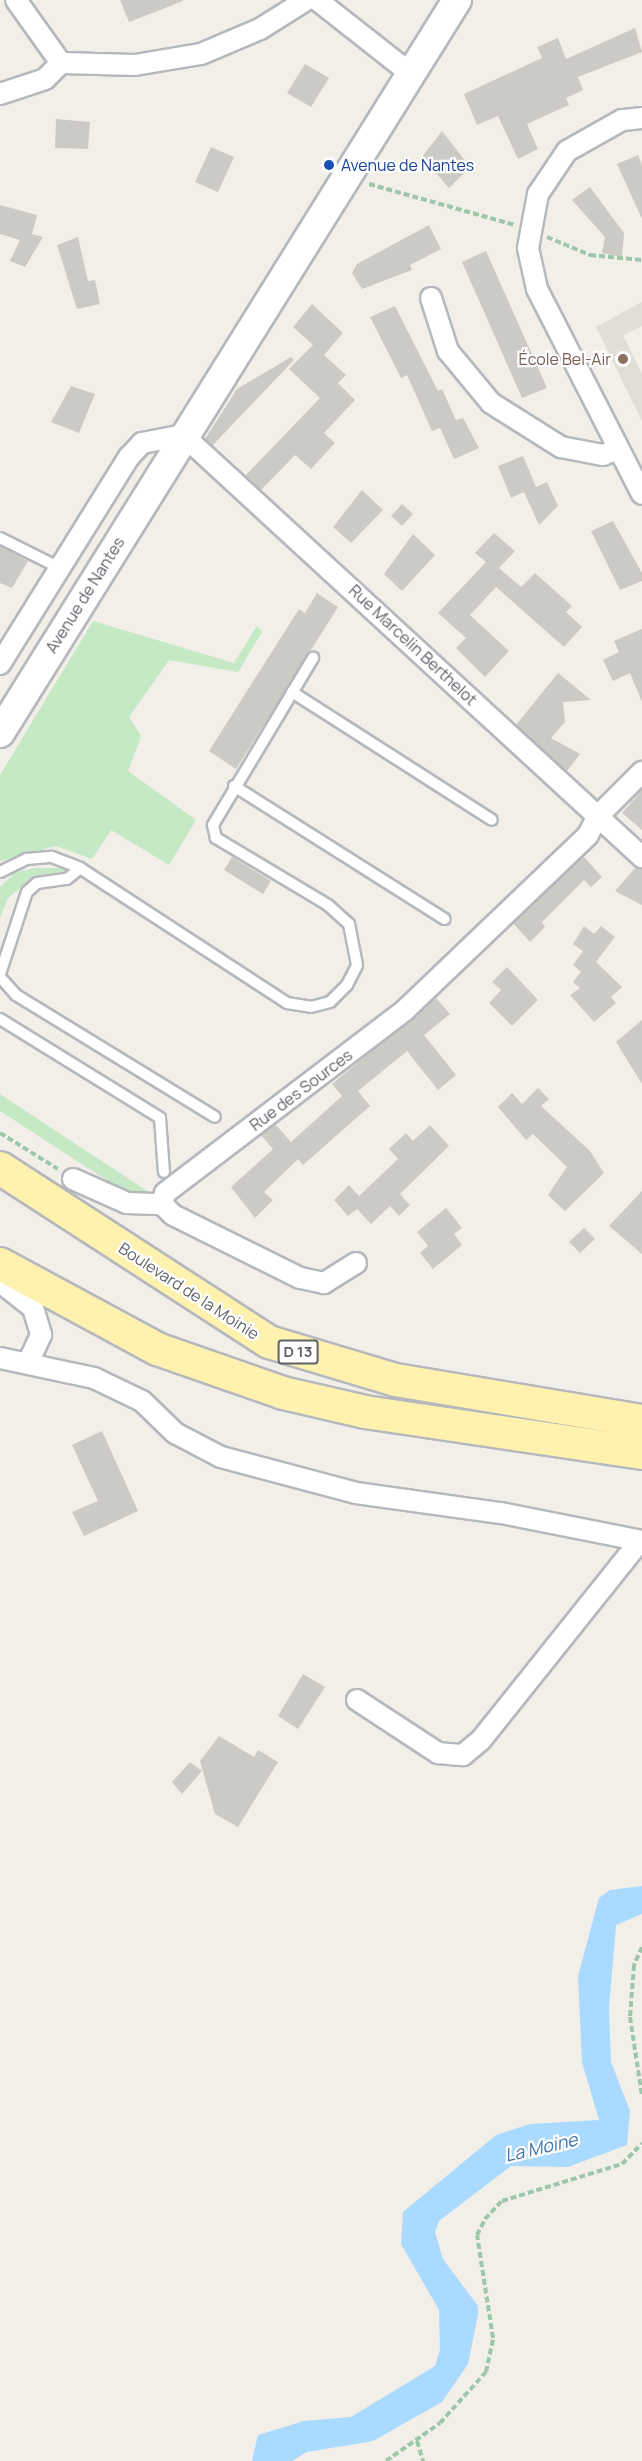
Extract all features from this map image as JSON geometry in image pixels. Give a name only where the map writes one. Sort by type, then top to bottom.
[{"type":"main road","name":"Avenue de Nantes","points":[[1,726],[457,0]]},
{"type":"main road","name":"Boulevard de la Moinie","points":[[0,1168],[269,1342],[396,1380],[639,1420]]},
{"type":"main road","points":[[0,1264],[157,1349],[283,1393],[365,1412],[642,1453]]},
{"type":"street","points":[[16,0],[61,63]]},
{"type":"street","points":[[0,94],[45,79],[61,63],[135,65],[201,54],[260,29],[306,0]]},
{"type":"street","points":[[317,0],[411,74]]},
{"type":"street","points":[[642,118],[621,120],[567,151],[538,194],[530,229],[529,268],[537,289],[642,494]]},
{"type":"street","points":[[431,298],[448,351],[491,403],[561,447],[603,455],[618,449]]},
{"type":"street","points":[[0,664],[129,457],[142,443],[183,435]]},
{"type":"street","name":"Rue Marcelin Berthelot","points":[[183,435],[642,858]]},
{"type":"street","name":"Rue des Sources","points":[[162,1204],[168,1187],[405,1010],[588,835],[597,817],[642,772]]},
{"type":"street","points":[[73,1179],[127,1203],[162,1204],[257,1261],[300,1278],[324,1283],[356,1263]]},
{"type":"street","points":[[0,1282],[33,1308],[41,1335],[28,1364]]},
{"type":"street","points":[[0,1358],[94,1378],[142,1401],[175,1433],[221,1457],[356,1493],[501,1513],[641,1541],[481,1740],[463,1755],[438,1753],[357,1700]]},
{"type":"lane","points":[[0,538],[60,568]]},
{"type":"lane","points":[[0,872],[27,860],[52,858],[80,868],[287,1003],[311,1007],[330,1002],[357,965],[349,924],[328,905],[216,838],[213,825],[234,786],[313,658]]},
{"type":"lane","points":[[292,692],[492,820]]},
{"type":"lane","points":[[234,786],[444,919]]},
{"type":"lane","points":[[80,868],[67,879],[37,883],[27,892],[0,975],[16,995],[215,1117]]},
{"type":"lane","points":[[0,1019],[160,1118],[164,1172]]},
{"type":"path","points":[[345,178],[530,229],[590,255],[642,260]]},
{"type":"path","points":[[0,1133],[73,1179]]},
{"type":"path","points":[[642,1947],[634,1965],[630,2017],[642,2095]]},
{"type":"path","points":[[386,2461],[417,2441],[486,2372],[492,2354],[477,2235],[485,2218],[502,2201],[622,2164],[642,2144]]},
{"type":"path","points":[[417,2441],[423,2461]]},
{"type":"shaded area","name":"École Bel-Air","points":[[642,302],[642,326],[623,335],[642,374],[642,421],[596,327]]},
{"type":"green space","points":[[93,621],[234,663],[257,626],[262,632],[238,672],[169,660],[129,717],[141,736],[128,771],[196,820],[169,865],[111,830],[92,859],[56,846],[0,861],[0,775]]},
{"type":"green space","points":[[33,868],[63,868],[69,871],[35,876],[8,898],[0,918],[0,887],[15,873]]},
{"type":"green space","points":[[0,1094],[147,1191],[136,1199],[0,1111]]},
{"type":"water","name":"La Moine","points":[[642,1886],[642,1914],[616,1925],[609,2008],[611,2062],[630,2111],[627,2145],[568,2167],[511,2166],[439,2221],[435,2232],[443,2259],[478,2306],[468,2364],[442,2402],[373,2441],[307,2452],[292,2461],[252,2461],[258,2435],[304,2421],[351,2417],[435,2366],[440,2350],[439,2310],[401,2244],[403,2212],[496,2135],[530,2124],[599,2120],[582,2062],[578,1976],[599,1898],[610,1890]]},
{"type":"building","points":[[120,0],[183,0],[183,1],[129,22]]},
{"type":"building","points":[[635,28],[642,52],[578,77],[583,90],[566,98],[569,105],[527,124],[538,149],[518,159],[498,116],[477,125],[464,94],[542,58],[537,47],[558,38],[566,59]]},
{"type":"building","points":[[305,64],[329,78],[311,107],[287,93]]},
{"type":"building","points":[[56,119],[90,122],[88,149],[55,148]]},
{"type":"building","points":[[442,131],[470,167],[449,188],[422,157]]},
{"type":"building","points":[[211,147],[234,157],[218,192],[195,182]]},
{"type":"building","points":[[638,155],[642,165],[642,219],[617,164]]},
{"type":"building","points":[[590,187],[624,233],[622,257],[602,253],[605,237],[572,200]]},
{"type":"building","points":[[0,205],[37,215],[32,234],[43,237],[25,267],[10,261],[20,240],[0,234]]},
{"type":"building","points":[[429,225],[441,249],[410,265],[412,270],[362,289],[352,273],[357,264]]},
{"type":"building","points":[[78,237],[88,281],[95,280],[100,304],[77,309],[57,245]]},
{"type":"building","points":[[486,251],[547,388],[522,398],[462,262]]},
{"type":"building","points":[[312,304],[343,333],[324,355],[346,375],[338,383],[355,400],[324,433],[335,443],[311,469],[295,455],[261,490],[245,476],[320,398],[289,369],[313,345],[293,327]]},
{"type":"building","points":[[395,306],[438,391],[442,389],[456,420],[463,418],[479,448],[454,459],[440,428],[432,431],[407,375],[401,378],[370,317]]},
{"type":"building","points":[[291,357],[294,360],[212,446],[205,439],[237,389]]},
{"type":"building","points":[[71,386],[95,394],[79,433],[51,422]]},
{"type":"building","points":[[523,456],[536,487],[547,482],[558,506],[539,525],[524,492],[511,498],[498,466]]},
{"type":"building","points":[[362,490],[383,510],[351,543],[333,527]]},
{"type":"building","points":[[402,504],[413,514],[402,526],[391,516]]},
{"type":"building","points":[[613,521],[642,573],[642,581],[620,590],[591,531]]},
{"type":"building","points":[[494,533],[515,551],[499,568],[521,587],[535,573],[572,606],[566,612],[582,627],[564,647],[496,587],[470,615],[509,651],[485,677],[456,648],[466,638],[438,613],[486,562],[475,553]]},
{"type":"building","points":[[413,534],[435,555],[402,591],[384,574]]},
{"type":"building","points":[[0,546],[28,561],[12,588],[0,583]]},
{"type":"building","points":[[317,593],[338,607],[236,769],[209,751],[299,609],[305,613]]},
{"type":"building","points":[[642,629],[642,702],[630,673],[613,681],[603,660],[619,652],[614,641]]},
{"type":"building","points":[[558,673],[591,700],[563,702],[565,722],[551,738],[580,754],[567,771],[516,725]]},
{"type":"building","points":[[642,790],[642,830],[622,813]]},
{"type":"building","points":[[583,856],[602,877],[591,887],[584,880],[542,922],[545,927],[530,942],[513,923]]},
{"type":"building","points":[[232,857],[271,881],[263,894],[224,870]]},
{"type":"building","points":[[636,867],[642,869],[642,905],[615,891]]},
{"type":"building","points":[[584,926],[594,934],[601,926],[615,937],[596,962],[622,987],[611,997],[616,1003],[594,1022],[570,995],[580,988],[573,982],[581,972],[573,965],[583,951],[573,944]]},
{"type":"building","points":[[507,967],[538,1000],[512,1026],[489,1003],[501,990],[492,982]]},
{"type":"building","points":[[436,998],[450,1014],[424,1035],[456,1075],[438,1090],[407,1051],[358,1091],[370,1106],[303,1165],[298,1159],[264,1192],[273,1200],[255,1218],[231,1187],[273,1149],[261,1135],[275,1124],[291,1142],[342,1096],[332,1084]]},
{"type":"building","points":[[642,1020],[642,1084],[616,1042]]},
{"type":"building","points":[[538,1088],[549,1099],[541,1106],[590,1151],[604,1173],[565,1211],[548,1195],[567,1167],[533,1134],[526,1140],[498,1107],[512,1093],[522,1104]]},
{"type":"building","points":[[430,1125],[449,1146],[400,1194],[410,1205],[399,1216],[390,1206],[371,1224],[357,1209],[348,1216],[334,1200],[349,1185],[359,1196],[398,1159],[389,1149],[406,1133],[413,1141]]},
{"type":"building","points":[[642,1191],[642,1254],[609,1226]]},
{"type":"building","points":[[446,1208],[462,1228],[454,1234],[462,1245],[433,1269],[420,1253],[428,1246],[417,1232]]},
{"type":"building","points":[[584,1228],[595,1239],[580,1253],[569,1242]]},
{"type":"building","points":[[102,1431],[138,1511],[84,1536],[72,1512],[98,1501],[72,1445]]},
{"type":"building","points":[[303,1674],[325,1687],[298,1729],[278,1716]]},
{"type":"building","points":[[219,1736],[254,1757],[258,1750],[278,1762],[238,1827],[215,1814],[200,1761]]},
{"type":"building","points":[[190,1762],[202,1771],[182,1794],[172,1782]]},
{"type":"place","name":"Avenue de Nantes","points":[[329,165]]},
{"type":"place","name":"École Bel-Air","points":[[623,359]]}]
